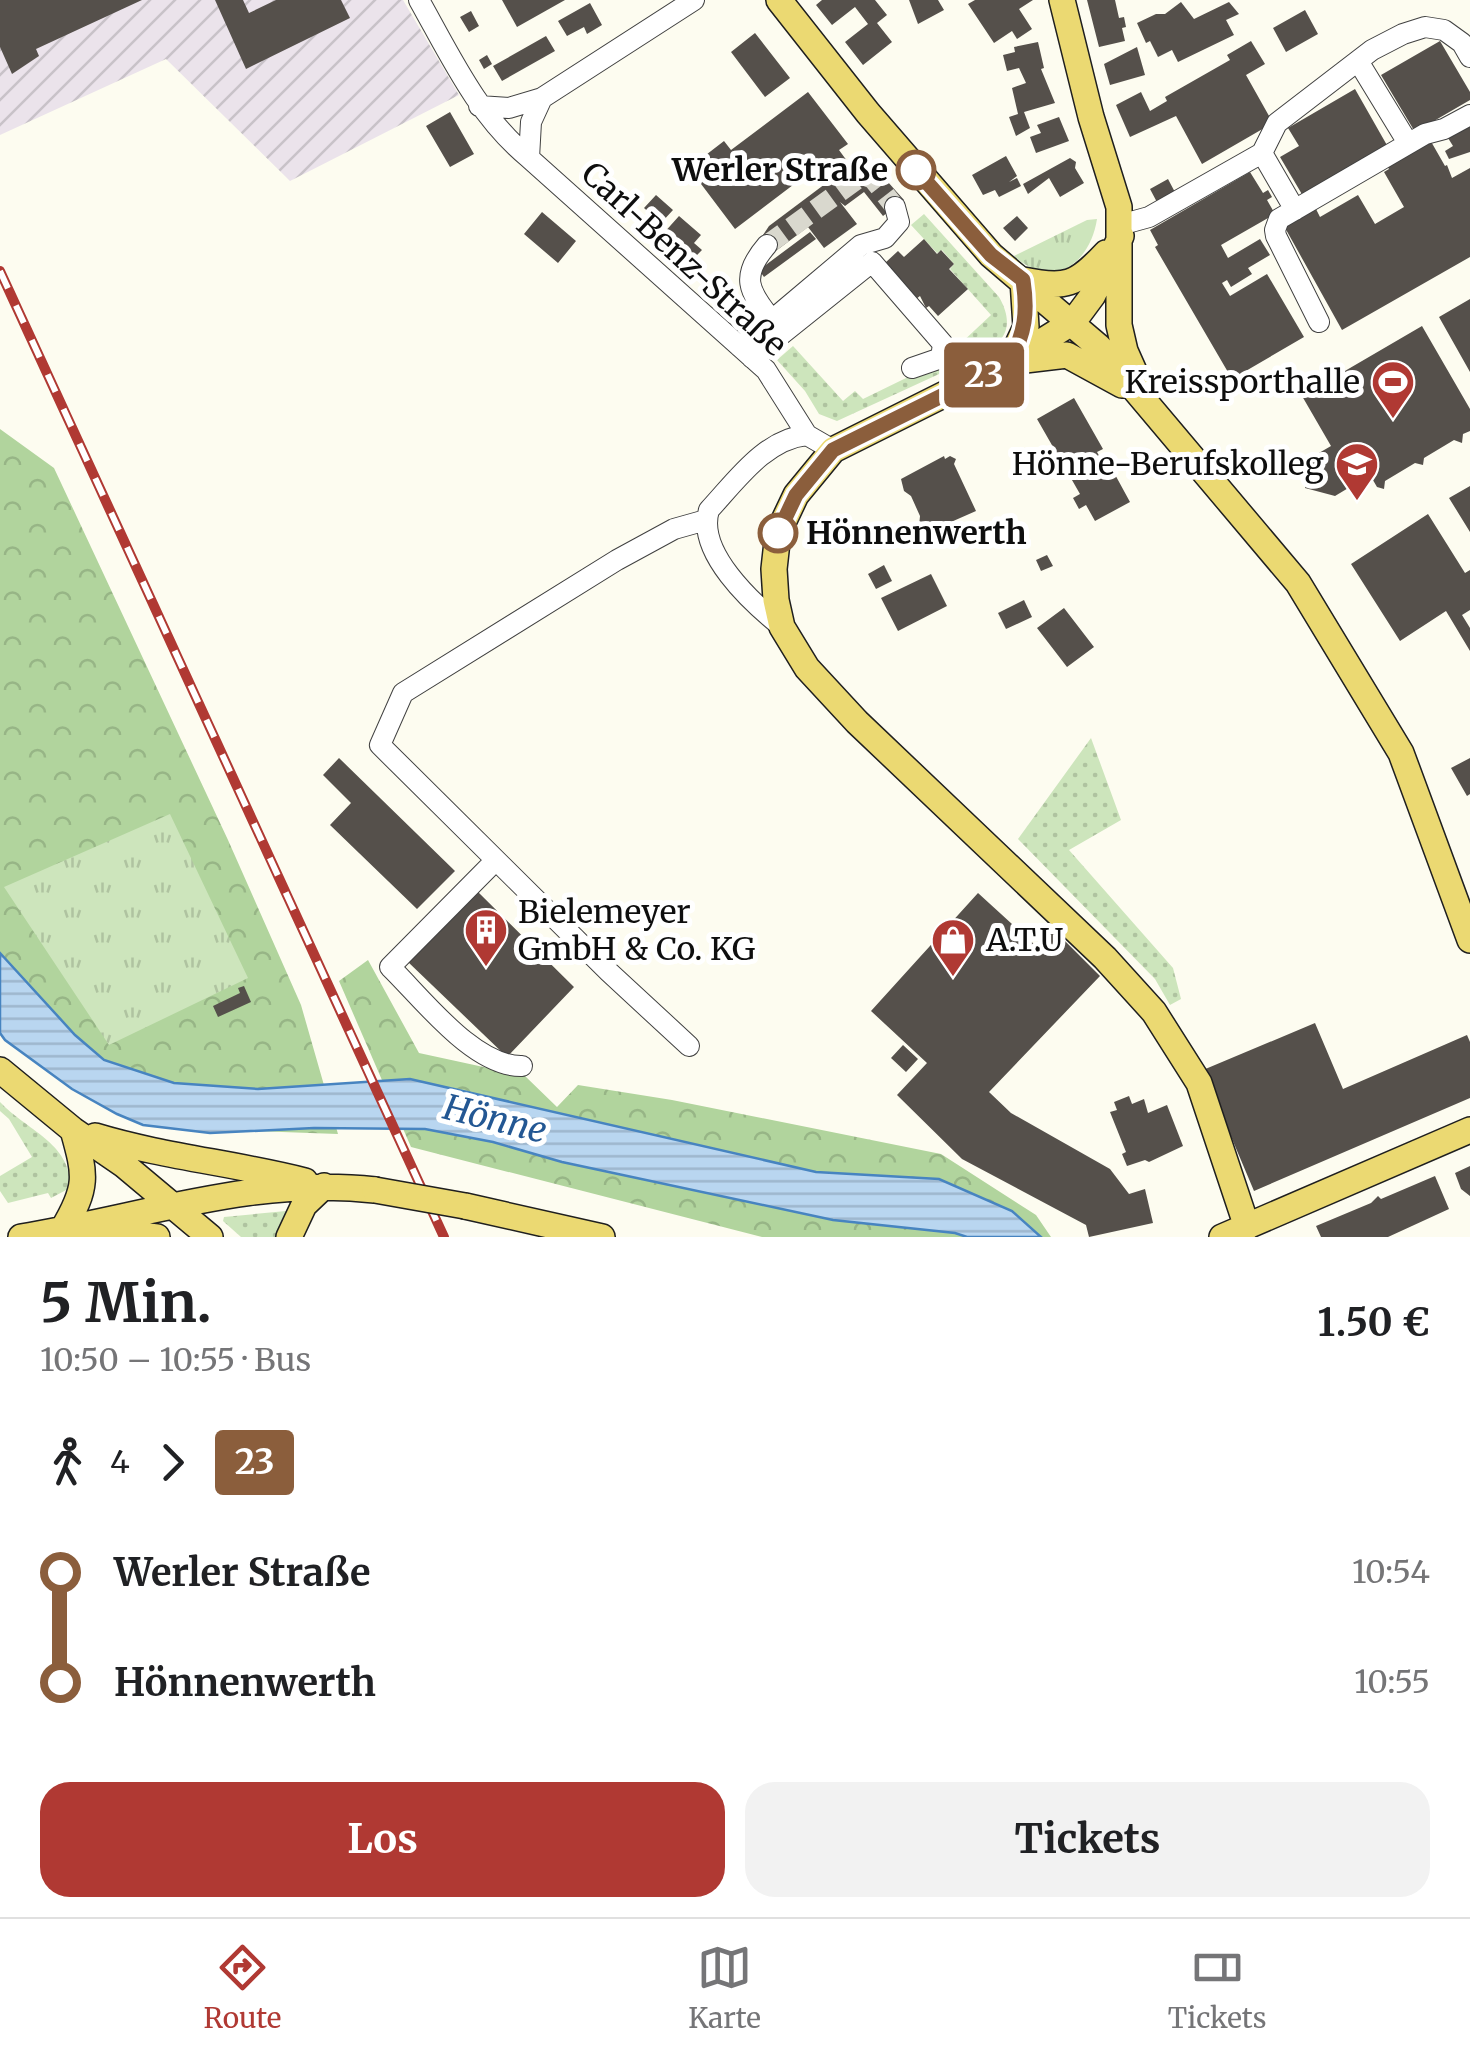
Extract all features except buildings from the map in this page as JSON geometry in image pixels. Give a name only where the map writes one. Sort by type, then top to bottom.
[{"type":"main road","points":[[779,0],[916,170],[991,255],[1073,322],[1148,401],[1298,582],[1401,753],[1470,940]]},
{"type":"main road","points":[[1062,0],[1091,117],[1119,207],[1119,325],[1125,351],[1148,401]]},
{"type":"main road","points":[[1023,280],[1047,285],[1075,282],[1121,230]]},
{"type":"main road","points":[[1121,230],[1094,294],[1073,322],[1010,362],[833,450],[796,495],[778,533],[776,600],[782,627],[807,668],[857,722],[1105,958],[1154,1012],[1198,1083],[1250,1232]]},
{"type":"main road","points":[[1010,362],[1026,327],[1023,280]]},
{"type":"main road","points":[[1010,362],[1058,355],[1075,358],[1148,401]]},
{"type":"main road","points":[[0,1070],[210,1237]]},
{"type":"main road","points":[[73,1130],[136,1148],[244,1165],[324,1186]]},
{"type":"main road","points":[[63,1229],[80,1200],[83,1181],[73,1130]]},
{"type":"main road","points":[[1222,1237],[1250,1232],[1470,1130]]},
{"type":"main road","points":[[289,1237],[304,1205],[324,1186]]},
{"type":"main road","points":[[21,1237],[240,1192],[324,1186],[375,1190],[465,1206],[602,1237]]},
{"type":"main road","points":[[63,1229],[122,1231],[157,1237]]},
{"type":"street","name":"Carl-Benz-Straße","points":[[419,0],[479,106],[504,137],[766,370],[807,435],[833,450]]},
{"type":"street","points":[[479,106],[509,108],[542,98],[694,0]]},
{"type":"street","points":[[1121,230],[1262,154],[1277,123],[1358,61],[1404,34],[1425,27],[1444,30],[1470,57]]},
{"type":"street","points":[[1358,61],[1408,144]]},
{"type":"street","points":[[529,158],[530,122],[542,98]]},
{"type":"street","points":[[1319,322],[1274,230],[1279,219],[1408,144],[1470,115]]},
{"type":"street","points":[[1262,154],[1296,210]]},
{"type":"street","points":[[746,352],[772,320],[861,246],[886,238],[899,222],[895,207]]},
{"type":"street","points":[[767,245],[751,265],[748,279],[772,320]]},
{"type":"street","points":[[746,352],[872,262],[943,344],[940,358],[912,368]]},
{"type":"street","points":[[782,627],[752,604],[710,543],[706,520],[709,510],[772,446],[807,435]]},
{"type":"street","points":[[689,1046],[380,745],[403,693],[617,560],[674,529],[706,520]]},
{"type":"street","points":[[496,860],[390,967],[478,1053],[510,1066],[522,1066]]},
{"type":"shaded area","points":[[0,0],[403,0],[459,95],[290,181],[166,59],[0,135]]},
{"type":"green space","points":[[924,214],[999,297],[1006,312],[1004,335],[997,343],[953,368],[947,356],[947,341],[959,345],[991,315],[950,269],[954,264],[942,250],[937,253],[911,225]]},
{"type":"green space","points":[[1097,219],[1087,249],[1067,268],[1042,271],[1014,256],[1087,220]]},
{"type":"green space","points":[[793,346],[843,401],[855,391],[863,399],[945,359],[950,369],[837,421],[819,414],[805,391],[777,360]]},
{"type":"green space","points":[[0,429],[54,468],[301,1005],[338,1134],[196,1129],[0,1028]]},
{"type":"green space","points":[[1091,738],[1121,820],[1069,850],[1173,968],[1181,999],[1170,1005],[1155,979],[1018,839]]},
{"type":"green space","points":[[170,814],[248,978],[109,1045],[4,887]]},
{"type":"green space","points":[[368,960],[419,1053],[525,1076],[557,1107],[578,1085],[941,1154],[1036,1215],[1051,1237],[762,1237],[411,1147],[339,981]]},
{"type":"green space","points":[[0,1102],[56,1149],[69,1173],[70,1188],[51,1198],[48,1193],[8,1203],[0,1191],[0,1176],[32,1157],[0,1111]]},
{"type":"green space","points":[[286,1211],[278,1237],[241,1237],[223,1221],[224,1217]]},
{"type":"water","name":"Hönne","points":[[0,953],[75,1035],[104,1060],[174,1083],[258,1089],[410,1079],[816,1172],[939,1179],[1012,1211],[1041,1237],[967,1237],[833,1220],[425,1129],[314,1128],[210,1133],[143,1125],[72,1089],[5,1040],[0,1033]]},
{"type":"tunnel","points":[[767,245],[863,175],[873,179],[895,207]]},
{"type":"railway","points":[[0,271],[444,1237]]},
{"type":"bus line","name":"23","points":[[778,533],[796,495],[833,450],[1010,362],[1026,327],[1023,280],[991,255],[916,170]]},
{"type":"place","name":"Werler Straße","points":[[916,170]]},
{"type":"place","name":"Kreissporthalle","points":[[1393,420]]},
{"type":"place","name":"Hönne-Berufskolleg","points":[[1357,502]]},
{"type":"place","name":"Hönnenwerth","points":[[778,533]]},
{"type":"place","name":"Bielemeyer GmbH & Co. KG","points":[[486,968]]},
{"type":"place","name":"A.T.U","points":[[953,978]]}]
